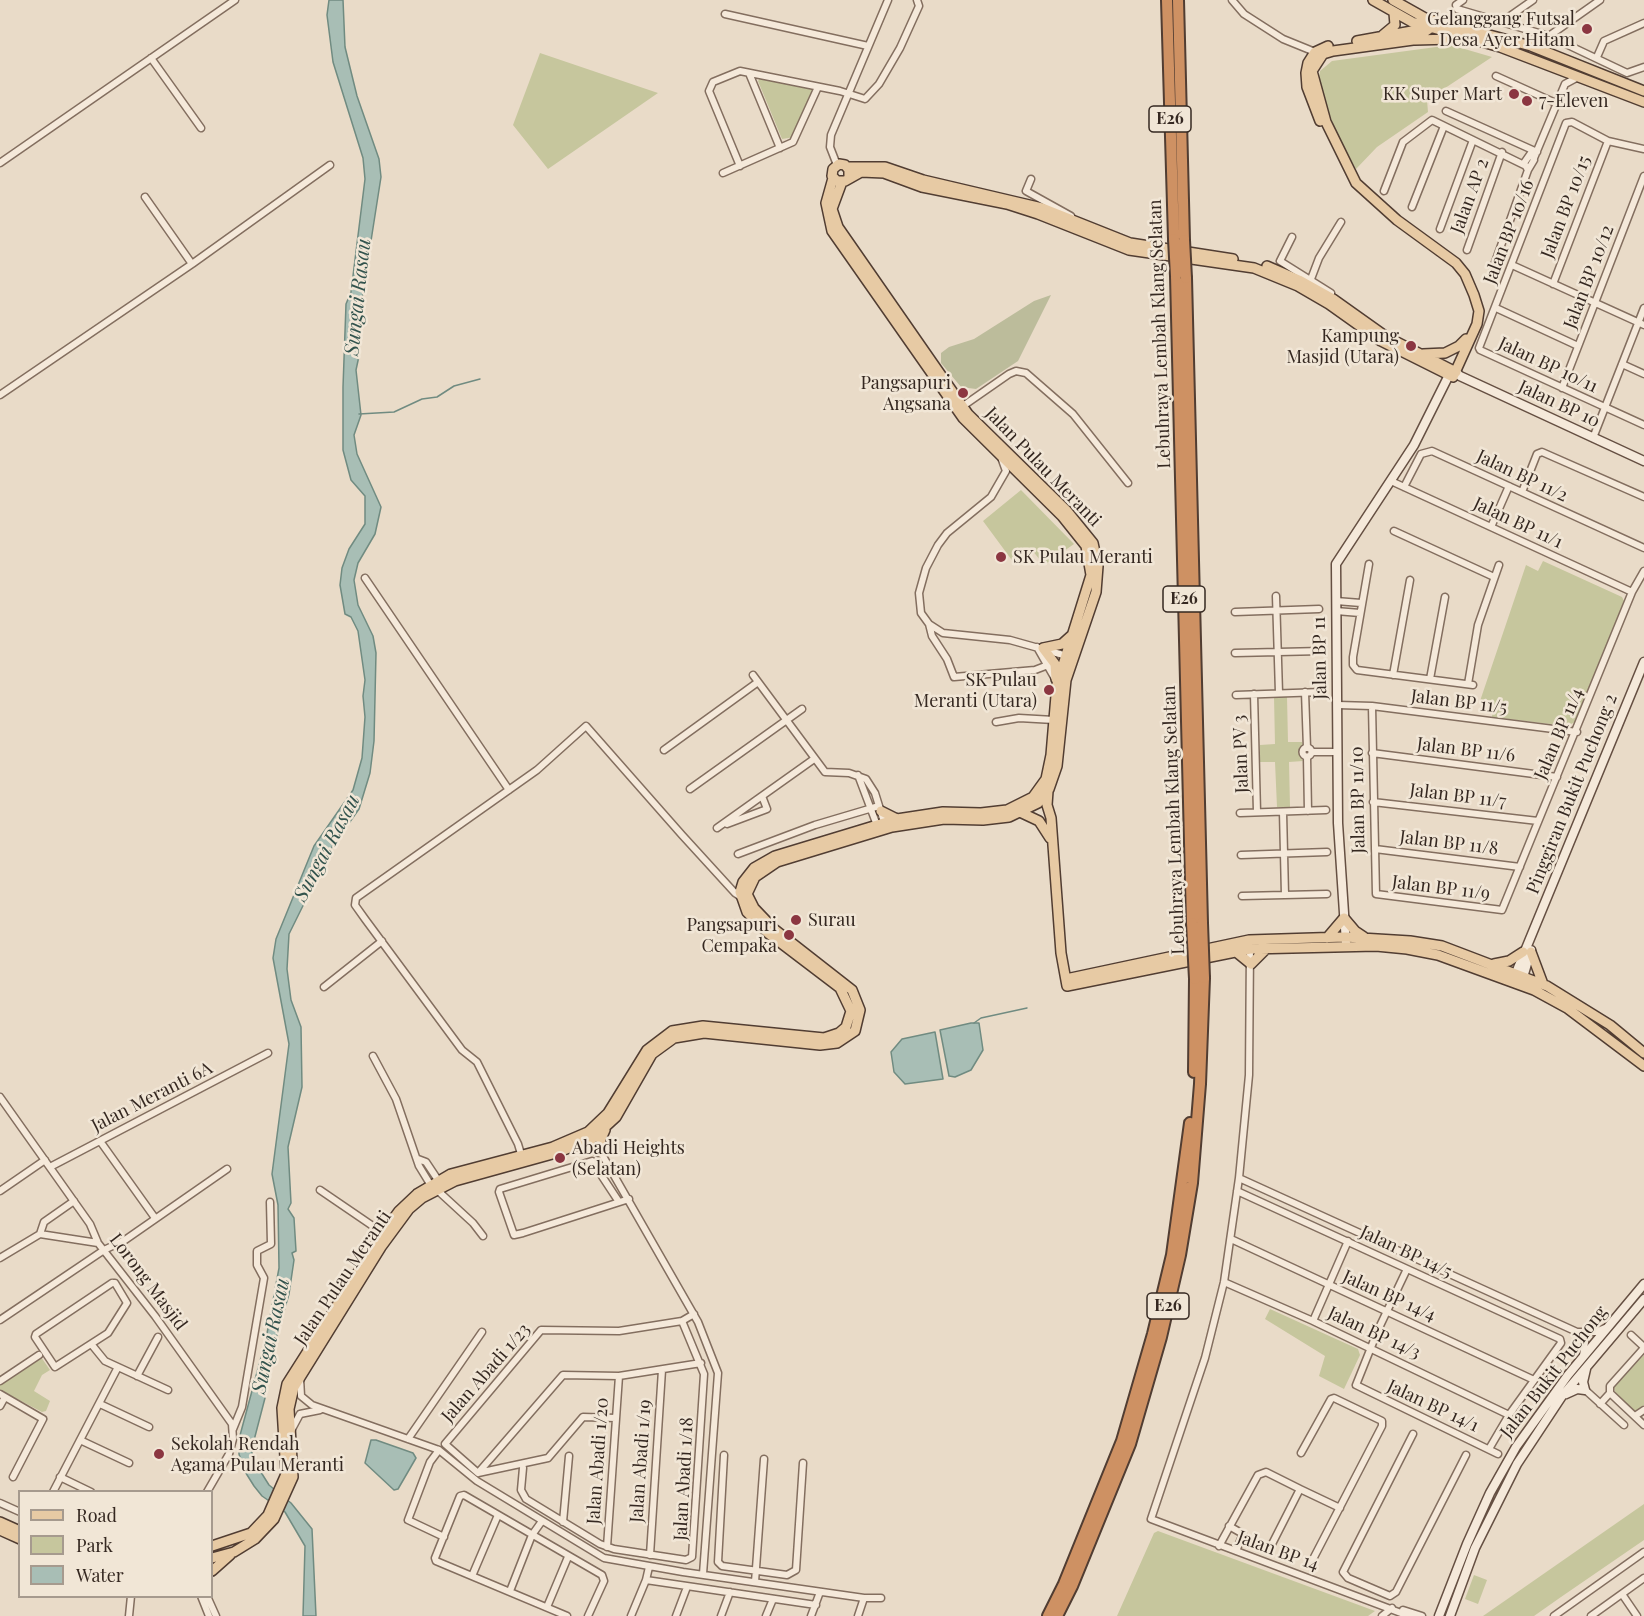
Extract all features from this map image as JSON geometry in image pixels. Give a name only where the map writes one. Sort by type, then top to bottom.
[{"type":"highway","name":"Lebuhraya Lembah Klang Selatan","points":[[1057,1616],[1072,1586],[1130,1444],[1161,1337],[1180,1255],[1191,1183],[1200,1084],[1181,277],[1167,0]]},
{"type":"highway","name":"Lebuhraya Lembah Klang Selatan","points":[[1178,0],[1179,239]]},
{"type":"highway","name":"Lebuhraya Lembah Klang Selatan","points":[[1048,1616],[1064,1584],[1122,1441],[1172,1255],[1194,1085],[1199,978]]},
{"type":"main road","points":[[1373,0],[1394,13],[1531,46],[1644,92]]},
{"type":"main road","points":[[1393,0],[1464,39],[1500,47],[1644,102]]},
{"type":"main road","points":[[1373,39],[1392,28],[1396,20],[1394,13]]},
{"type":"main road","points":[[1433,24],[1373,39],[1324,47],[1315,52],[1308,63],[1307,87],[1351,186],[1364,199],[1452,266],[1460,278],[1473,312],[1454,374]]},
{"type":"main road","points":[[1413,40],[1433,24]]},
{"type":"main road","points":[[1454,374],[1477,324],[1479,311],[1465,274],[1456,263],[1397,220],[1356,183],[1326,122],[1312,71],[1316,62],[1333,51],[1413,40],[1464,39]]},
{"type":"main road","points":[[1633,88],[1644,86]]},
{"type":"main road","points":[[841,179],[832,171],[842,166],[885,167],[923,180],[1021,201],[1148,247],[1257,263],[1280,270],[1412,351],[1454,374]]},
{"type":"main road","points":[[841,179],[842,166]]},
{"type":"main road","points":[[841,179],[861,172],[884,173],[922,187],[1007,204],[1129,250],[1254,268],[1298,286],[1329,304],[1381,341],[1454,374]]},
{"type":"main road","name":"Jalan Pulau Meranti","points":[[213,1558],[234,1552],[255,1539],[271,1517],[294,1469],[290,1409],[300,1374],[387,1238],[434,1184],[573,1148],[608,1126],[622,1108],[652,1054],[674,1038],[704,1033],[820,1045],[837,1043],[855,1031],[860,1010],[852,990],[774,929],[754,908],[747,894],[755,877],[777,862],[879,819],[897,819],[943,812],[996,813],[1023,804],[1040,790],[1046,779],[1051,761],[1056,682],[1096,592],[1098,566],[1092,543],[1067,511],[986,433],[963,406],[834,220],[832,209],[841,179]]},
{"type":"main road","name":"Jalan Pulau Meranti","points":[[287,1486],[282,1408],[287,1384],[383,1233],[404,1205],[434,1184],[521,1154],[590,1136],[608,1113],[647,1050],[658,1039],[672,1031],[703,1026],[824,1038],[839,1033],[846,1027],[851,1011],[840,988],[756,922],[747,912],[741,897],[747,875],[762,862],[864,829],[879,819],[998,819],[1022,813],[1038,803],[1049,789],[1057,766],[1063,694],[1069,657],[1091,575],[1086,546],[1062,516],[963,418],[832,231],[826,202],[841,179]]},
{"type":"main road","points":[[1412,351],[1440,354],[1455,348],[1466,339]]},
{"type":"main road","points":[[1040,647],[1062,644],[1074,633]]},
{"type":"main road","points":[[1040,647],[1055,664],[1056,682]]},
{"type":"main road","points":[[1049,789],[1047,805],[1051,818],[1061,953],[1066,982]]},
{"type":"main road","points":[[1022,813],[1039,821],[1051,841]]},
{"type":"main road","points":[[1328,938],[1344,918],[1355,931],[1366,938]]},
{"type":"main road","points":[[1066,982],[1095,972],[1250,944],[1328,938],[1438,955],[1544,985],[1571,999],[1644,1053]]},
{"type":"main road","points":[[1066,982],[1234,951],[1250,944],[1267,948],[1346,942],[1366,938],[1442,946],[1494,964],[1518,978],[1567,1008],[1644,1066]]},
{"type":"main road","points":[[1234,951],[1251,964],[1267,948]]},
{"type":"main road","points":[[1494,964],[1509,961],[1527,952],[1544,985]]},
{"type":"main road","points":[[1061,953],[1072,969],[1095,972]]},
{"type":"main road","points":[[573,1148],[585,1146],[600,1152],[600,1139],[608,1126]]},
{"type":"main road","name":"Jalan Pulau Meranti","points":[[213,1546],[251,1533],[271,1517]]},
{"type":"main road","points":[[0,1522],[18,1530]]},
{"type":"main road","points":[[0,1530],[18,1538]]},
{"type":"main road","points":[[213,1570],[234,1552]]},
{"type":"street","points":[[0,163],[235,0]]},
{"type":"street","points":[[842,166],[830,141],[888,0]]},
{"type":"street","points":[[740,166],[710,86],[741,71],[848,93],[865,99],[879,84],[900,48],[918,6],[917,0]]},
{"type":"street","points":[[1232,0],[1244,14],[1283,39],[1315,52]]},
{"type":"street","points":[[1463,0],[1456,5],[1457,9],[1549,36],[1627,73],[1644,67]]},
{"type":"street","points":[[1503,21],[1533,0]]},
{"type":"street","points":[[1549,36],[1600,0]]},
{"type":"street","points":[[724,14],[868,46]]},
{"type":"street","points":[[1597,57],[1604,41],[1644,23]]},
{"type":"street","points":[[151,58],[201,128]]},
{"type":"street","points":[[1536,155],[1565,84],[1565,77],[1556,68]]},
{"type":"street","points":[[750,73],[780,148]]},
{"type":"street","points":[[1496,76],[1558,104]]},
{"type":"street","points":[[1565,84],[1580,77]]},
{"type":"street","points":[[723,173],[793,142],[798,136],[818,87]]},
{"type":"street","points":[[1446,111],[1536,155]]},
{"type":"street","points":[[1384,191],[1403,142],[1432,120],[1502,152],[1526,168]]},
{"type":"street","name":"Jalan BP 10/16","points":[[1480,350],[1566,123],[1572,122],[1608,141]]},
{"type":"street","points":[[1413,207],[1444,126]]},
{"type":"street","points":[[1440,229],[1473,140]]},
{"type":"street","points":[[1608,141],[1644,149]]},
{"type":"street","name":"Jalan BP 10/15","points":[[1553,284],[1608,141]]},
{"type":"street","name":"Jalan AP 2","points":[[1467,250],[1502,152]]},
{"type":"street","points":[[1493,268],[1526,168],[1528,155],[1531,153],[1536,155]]},
{"type":"street","points":[[1,391],[192,264],[330,165]]},
{"type":"street","name":"Jalan BP 10/12","points":[[1562,388],[1644,176]]},
{"type":"street","points":[[1031,179],[1026,191],[1066,212],[1075,221]]},
{"type":"street","points":[[145,197],[192,264]]},
{"type":"street","points":[[1311,279],[1319,258],[1341,222]]},
{"type":"street","points":[[1292,237],[1280,261],[1346,303],[1350,311]]},
{"type":"street","points":[[1512,265],[1641,323]]},
{"type":"street","points":[[1496,308],[1578,346]]},
{"type":"street","points":[[1593,438],[1641,323],[1644,308]]},
{"type":"street","name":"Jalan BP 10/11","points":[[1480,350],[1644,425]]},
{"type":"street","points":[[1622,364],[1644,374]]},
{"type":"street","points":[[963,406],[1009,374],[1016,371],[1026,373],[1073,414],[1128,483]]},
{"type":"street","name":"Jalan BP 11","points":[[1346,942],[1338,823],[1335,574],[1340,556],[1391,481],[1454,374]]},
{"type":"street","name":"Jalan BP 10","points":[[1454,374],[1644,461]]},
{"type":"street","name":"Jalan BP 11/2","points":[[1404,487],[1421,454],[1432,451],[1644,548]]},
{"type":"street","points":[[1521,492],[1537,454],[1542,452],[1644,497]]},
{"type":"street","points":[[997,454],[1006,469],[1003,480],[991,497],[942,538],[926,568],[919,603],[932,636],[947,659],[954,677],[1004,670],[1035,670],[1048,665]]},
{"type":"street","name":"Jalan BP 11/1","points":[[1391,481],[1632,592]]},
{"type":"street","points":[[1491,527],[1509,486]]},
{"type":"street","points":[[1394,531],[1494,577]]},
{"type":"street","points":[[1369,564],[1353,657],[1353,665],[1357,670],[1471,684],[1478,625],[1499,565]]},
{"type":"street","name":"Jalan BP 11/4","points":[[1502,910],[1577,732],[1632,592],[1644,571]]},
{"type":"street","points":[[365,578],[509,790]]},
{"type":"street","points":[[1393,675],[1410,580]]},
{"type":"street","points":[[1276,596],[1279,693]]},
{"type":"street","points":[[1430,679],[1445,597]]},
{"type":"street","points":[[1336,601],[1361,603]]},
{"type":"street","points":[[1235,612],[1319,609]]},
{"type":"street","points":[[1336,611],[1360,613]]},
{"type":"street","points":[[929,624],[954,636],[1010,640],[1069,657]]},
{"type":"street","points":[[1040,647],[1056,682]]},
{"type":"street","points":[[1235,654],[1322,651]]},
{"type":"street","name":"Pinggiran Bukit Puchong 2","points":[[1518,978],[1531,938],[1644,662]]},
{"type":"street","points":[[738,854],[815,825],[879,819],[858,775],[825,772],[753,675]]},
{"type":"street","points":[[664,750],[758,682]]},
{"type":"street","points":[[1305,692],[1308,811]]},
{"type":"street","points":[[1236,695],[1322,692]]},
{"type":"street","name":"Jalan PV 3","points":[[1254,694],[1257,812]]},
{"type":"street","name":"Jalan BP 11/5","points":[[1338,705],[1372,706],[1577,732]]},
{"type":"street","name":"Jalan BP 11/10","points":[[1372,706],[1376,894]]},
{"type":"street","points":[[690,789],[802,709]]},
{"type":"street","points":[[996,722],[1019,718],[1054,720]]},
{"type":"street","points":[[521,1154],[511,1129],[474,1059],[460,1047],[355,905],[356,898],[548,761],[586,726],[682,835],[741,897]]},
{"type":"street","points":[[1308,752],[1338,752]]},
{"type":"street","name":"Jalan BP 11/6","points":[[1372,753],[1557,777]]},
{"type":"street","points":[[762,796],[767,808],[717,828],[814,759]]},
{"type":"street","name":"Jalan BP 11/7","points":[[1373,802],[1538,821]]},
{"type":"street","points":[[1240,813],[1326,810]]},
{"type":"street","points":[[1283,812],[1285,895]]},
{"type":"street","name":"Jalan BP 11/8","points":[[1375,849],[1520,867]]},
{"type":"street","points":[[1241,855],[1327,852]]},
{"type":"street","points":[[1242,896],[1327,894]]},
{"type":"street","name":"Jalan BP 11/9","points":[[1376,894],[1502,910]]},
{"type":"street","points":[[324,987],[382,941]]},
{"type":"street","points":[[1224,1282],[1239,1178],[1249,1076],[1250,944]]},
{"type":"street","name":"Jalan Meranti 6A","points":[[50,1167],[268,1053]]},
{"type":"street","points":[[373,1056],[396,1099],[417,1158],[434,1184],[474,1223],[483,1236]]},
{"type":"street","name":"Lorong Masjid","points":[[0,1097],[90,1224],[98,1243],[206,1387],[229,1419],[232,1429]]},
{"type":"street","points":[[590,1136],[694,1314],[716,1364],[718,1381],[703,1574]]},
{"type":"street","points":[[100,1141],[155,1218]]},
{"type":"street","points":[[0,1191],[45,1160]]},
{"type":"street","points":[[619,1202],[592,1161],[499,1190],[514,1235],[619,1202],[628,1199]]},
{"type":"street","points":[[0,1320],[104,1250],[125,1240],[227,1169]]},
{"type":"street","points":[[1239,1178],[1577,1332],[1596,1332],[1608,1327]]},
{"type":"street","points":[[320,1190],[383,1233]]},
{"type":"street","name":"Jalan BP 14/5","points":[[1237,1191],[1561,1341],[1534,1380]]},
{"type":"street","points":[[0,1258],[40,1230],[74,1201]]},
{"type":"street","points":[[208,1490],[229,1454],[232,1429],[242,1407],[264,1278],[257,1265],[257,1251],[271,1244],[270,1202]]},
{"type":"street","points":[[40,1230],[98,1243]]},
{"type":"street","name":"Jalan BP 14/4","points":[[1231,1239],[1534,1380]]},
{"type":"street","points":[[1313,1321],[1348,1241]]},
{"type":"street","points":[[1370,1349],[1407,1269]]},
{"type":"street","points":[[112,1282],[125,1297],[127,1303],[108,1333],[92,1345],[55,1367],[42,1354],[34,1338],[36,1334],[112,1282]]},
{"type":"street","name":"Jalan BP 14/3","points":[[1224,1282],[1313,1321],[1509,1415]]},
{"type":"street","name":"Jalan BP 14","points":[[1224,1282],[1205,1358],[1151,1519],[1409,1616]]},
{"type":"street","name":"Jalan Bukit Puchong","points":[[1450,1616],[1475,1548],[1498,1498],[1534,1437],[1562,1396],[1583,1357],[1644,1284]]},
{"type":"street","points":[[1482,1303],[1488,1292]]},
{"type":"street","name":"Jalan Bukit Puchong","points":[[1441,1611],[1467,1544],[1502,1470],[1516,1447],[1572,1377],[1587,1366],[1644,1299]]},
{"type":"street","name":"Jalan Abadi 1/23","points":[[478,1473],[445,1444],[541,1330],[619,1331],[682,1321],[694,1314]]},
{"type":"street","name":"Jalan Abadi 1/18","points":[[523,1468],[522,1495],[563,1522],[608,1547],[687,1560],[694,1554],[704,1374],[682,1321]]},
{"type":"street","points":[[408,1439],[482,1332]]},
{"type":"street","points":[[1577,1332],[1585,1342],[1583,1357]]},
{"type":"street","points":[[1600,1404],[1610,1393],[1610,1386],[1644,1347],[1631,1335]]},
{"type":"street","points":[[137,1376],[158,1337]]},
{"type":"street","points":[[92,1345],[105,1361],[168,1390]]},
{"type":"street","name":"Jalan BP 14/1","points":[[1370,1349],[1356,1385],[1498,1454]]},
{"type":"street","points":[[0,1381],[42,1354]]},
{"type":"street","points":[[478,1473],[563,1375],[618,1376],[701,1363]]},
{"type":"street","points":[[1585,1390],[1583,1382],[1587,1366]]},
{"type":"street","points":[[54,1490],[118,1367]]},
{"type":"street","name":"Jalan Abadi 1/19","points":[[650,1555],[662,1370]]},
{"type":"street","points":[[300,1374],[301,1396],[320,1410],[440,1450],[477,1481],[604,1558],[649,1567],[755,1582],[818,1598]]},
{"type":"street","name":"Jalan Abadi 1/20","points":[[608,1547],[618,1376]]},
{"type":"street","points":[[1572,1377],[1624,1425]]},
{"type":"street","points":[[1489,1449],[1509,1415],[1534,1380]]},
{"type":"street","points":[[1562,1396],[1577,1389],[1585,1390]]},
{"type":"street","points":[[1610,1393],[1644,1425]]},
{"type":"street","points":[[0,1406],[2,1395],[43,1419],[13,1477]]},
{"type":"street","points":[[1301,1453],[1331,1399],[1334,1398],[1382,1421],[1383,1426],[1311,1563]]},
{"type":"street","points":[[100,1404],[149,1427]]},
{"type":"street","points":[[291,1434],[300,1414],[320,1410]]},
{"type":"street","points":[[1635,1416],[1644,1410]]},
{"type":"street","points":[[478,1473],[548,1458],[583,1417],[616,1418]]},
{"type":"street","points":[[1413,1434],[1343,1572],[1390,1596],[1396,1592],[1466,1455]]},
{"type":"street","points":[[81,1440],[129,1463]]},
{"type":"street","points":[[1502,1470],[1498,1454],[1516,1447]]},
{"type":"street","points":[[440,1450],[433,1457],[408,1517],[409,1523],[444,1537]]},
{"type":"street","points":[[724,1455],[716,1557],[722,1566],[787,1575],[796,1570],[803,1463]]},
{"type":"street","points":[[563,1522],[569,1456]]},
{"type":"street","points":[[755,1582],[764,1459]]},
{"type":"street","points":[[1220,1545],[1258,1475],[1262,1472],[1340,1508]]},
{"type":"street","points":[[60,1477],[89,1490]]},
{"type":"street","points":[[1270,1548],[1300,1489]]},
{"type":"street","points":[[567,1616],[436,1561],[435,1558],[460,1496],[465,1495],[604,1577],[588,1616]]},
{"type":"street","points":[[0,1503],[18,1511]]},
{"type":"street","points":[[472,1576],[498,1515]]},
{"type":"street","points":[[510,1591],[532,1535],[542,1521]]},
{"type":"street","points":[[1229,1526],[1243,1534],[1236,1551]]},
{"type":"street","points":[[1554,1616],[1644,1552]]},
{"type":"street","points":[[547,1607],[568,1557]]},
{"type":"street","points":[[631,1616],[649,1567]]},
{"type":"street","points":[[1591,1616],[1644,1578]]},
{"type":"street","points":[[646,1580],[773,1599],[881,1598]]},
{"type":"street","points":[[1363,1598],[1368,1586]]},
{"type":"street","points":[[676,1616],[687,1587]]},
{"type":"street","points":[[721,1616],[730,1592]]},
{"type":"street","points":[[1622,1594],[1637,1616]]},
{"type":"street","points":[[129,1616],[131,1598]]},
{"type":"street","points":[[202,1598],[209,1616]]},
{"type":"street","points":[[208,1598],[216,1616]]},
{"type":"street","points":[[811,1616],[818,1598]]},
{"type":"street","points":[[859,1616],[864,1598]]},
{"type":"street","points":[[766,1616],[773,1599]]},
{"type":"street","points":[[1382,1616],[1394,1609]]},
{"type":"street","name":"Jalan BP 14","points":[[1394,1609],[1422,1616]]},
{"type":"street","points":[[1429,1616],[1441,1611]]},
{"type":"green space","points":[[1451,45],[1492,57],[1427,100],[1428,112],[1377,147],[1356,169],[1341,144],[1318,85],[1320,71],[1332,61]]},
{"type":"green space","points":[[540,53],[658,93],[548,169],[513,125]]},
{"type":"green space","points":[[761,77],[810,87],[813,91],[795,137],[782,139],[758,81]]},
{"type":"green space","points":[[1051,295],[1018,361],[976,389],[961,387],[941,363],[941,353],[949,347],[974,339],[1034,301]]},
{"type":"green space","points":[[1021,490],[1074,544],[1044,565],[1032,550],[1014,563],[983,521]]},
{"type":"green space","points":[[1543,561],[1622,597],[1624,601],[1575,722],[1567,726],[1492,717],[1493,706],[1479,704],[1526,565],[1538,571]]},
{"type":"green space","points":[[1274,697],[1287,697],[1288,742],[1302,742],[1303,745],[1300,755],[1303,761],[1289,762],[1290,807],[1277,807],[1275,762],[1260,762],[1260,745],[1275,744]]},
{"type":"green space","points":[[1270,1309],[1358,1349],[1360,1355],[1344,1389],[1319,1376],[1325,1356],[1265,1319]]},
{"type":"green space","points":[[1644,1355],[1644,1405],[1636,1411],[1616,1395],[1614,1387]]},
{"type":"green space","points":[[41,1357],[50,1370],[42,1375],[34,1391],[50,1401],[46,1411],[42,1412],[0,1390],[0,1384]]},
{"type":"green space","points":[[1644,1504],[1644,1540],[1534,1616],[1483,1616]]},
{"type":"green space","points":[[1158,1531],[1375,1611],[1368,1616],[1117,1616],[1154,1533]]},
{"type":"green space","points":[[1474,1575],[1487,1580],[1478,1604],[1465,1599]]},
{"type":"water","name":"Sungai Rasau","points":[[329,0],[343,0],[345,47],[357,96],[379,159],[381,177],[355,343],[359,356],[356,370],[361,415],[354,435],[357,454],[381,507],[375,534],[358,563],[354,580],[358,605],[373,636],[376,653],[374,741],[370,773],[359,809],[332,847],[289,934],[287,969],[291,1000],[301,1027],[302,1087],[288,1147],[291,1203],[288,1209],[294,1218],[296,1251],[292,1253],[294,1260],[289,1294],[274,1345],[274,1355],[269,1363],[265,1398],[252,1448],[252,1458],[269,1485],[291,1503],[312,1529],[316,1616],[303,1616],[305,1546],[285,1512],[262,1496],[244,1470],[239,1454],[239,1439],[266,1339],[279,1268],[278,1205],[272,1174],[289,1044],[273,958],[276,939],[314,846],[353,790],[362,758],[365,717],[363,696],[365,680],[358,631],[351,617],[345,614],[340,585],[342,568],[349,549],[365,524],[365,496],[351,480],[343,450],[343,387],[346,304],[351,292],[365,179],[363,158],[333,62],[327,15]]},
{"type":"water","points":[[979,1023],[983,1050],[971,1070],[955,1077],[949,1076],[940,1030]]},
{"type":"water","points":[[935,1032],[943,1079],[905,1084],[894,1072],[891,1052],[902,1039]]},
{"type":"water","points":[[371,1440],[413,1453],[416,1458],[398,1489],[394,1490],[365,1463]]},
{"type":"waterway","points":[[359,414],[394,412],[422,399],[437,397],[454,386],[480,379]]},
{"type":"waterway","points":[[974,1023],[981,1018],[1027,1008]]},
{"type":"place","name":"Gelanggang Futsal Desa Ayer Hitam","points":[[1587,29]]},
{"type":"place","name":"KK Super Mart","points":[[1514,94]]},
{"type":"place","name":"7-Eleven","points":[[1527,101]]},
{"type":"place","name":"Kampung Masjid (Utara)","points":[[1411,346]]},
{"type":"place","name":"Pangsapuri Angsana","points":[[963,393]]},
{"type":"place","name":"SK Pulau Meranti","points":[[1001,557]]},
{"type":"place","name":"SK Pulau Meranti (Utara)","points":[[1049,690]]},
{"type":"place","name":"Surau","points":[[796,920]]},
{"type":"place","name":"Pangsapuri Cempaka","points":[[789,935]]},
{"type":"place","name":"Abadi Heights (Selatan)","points":[[560,1158]]},
{"type":"place","name":"Sekolah Rendah Agama Pulau Meranti","points":[[159,1454]]}]
